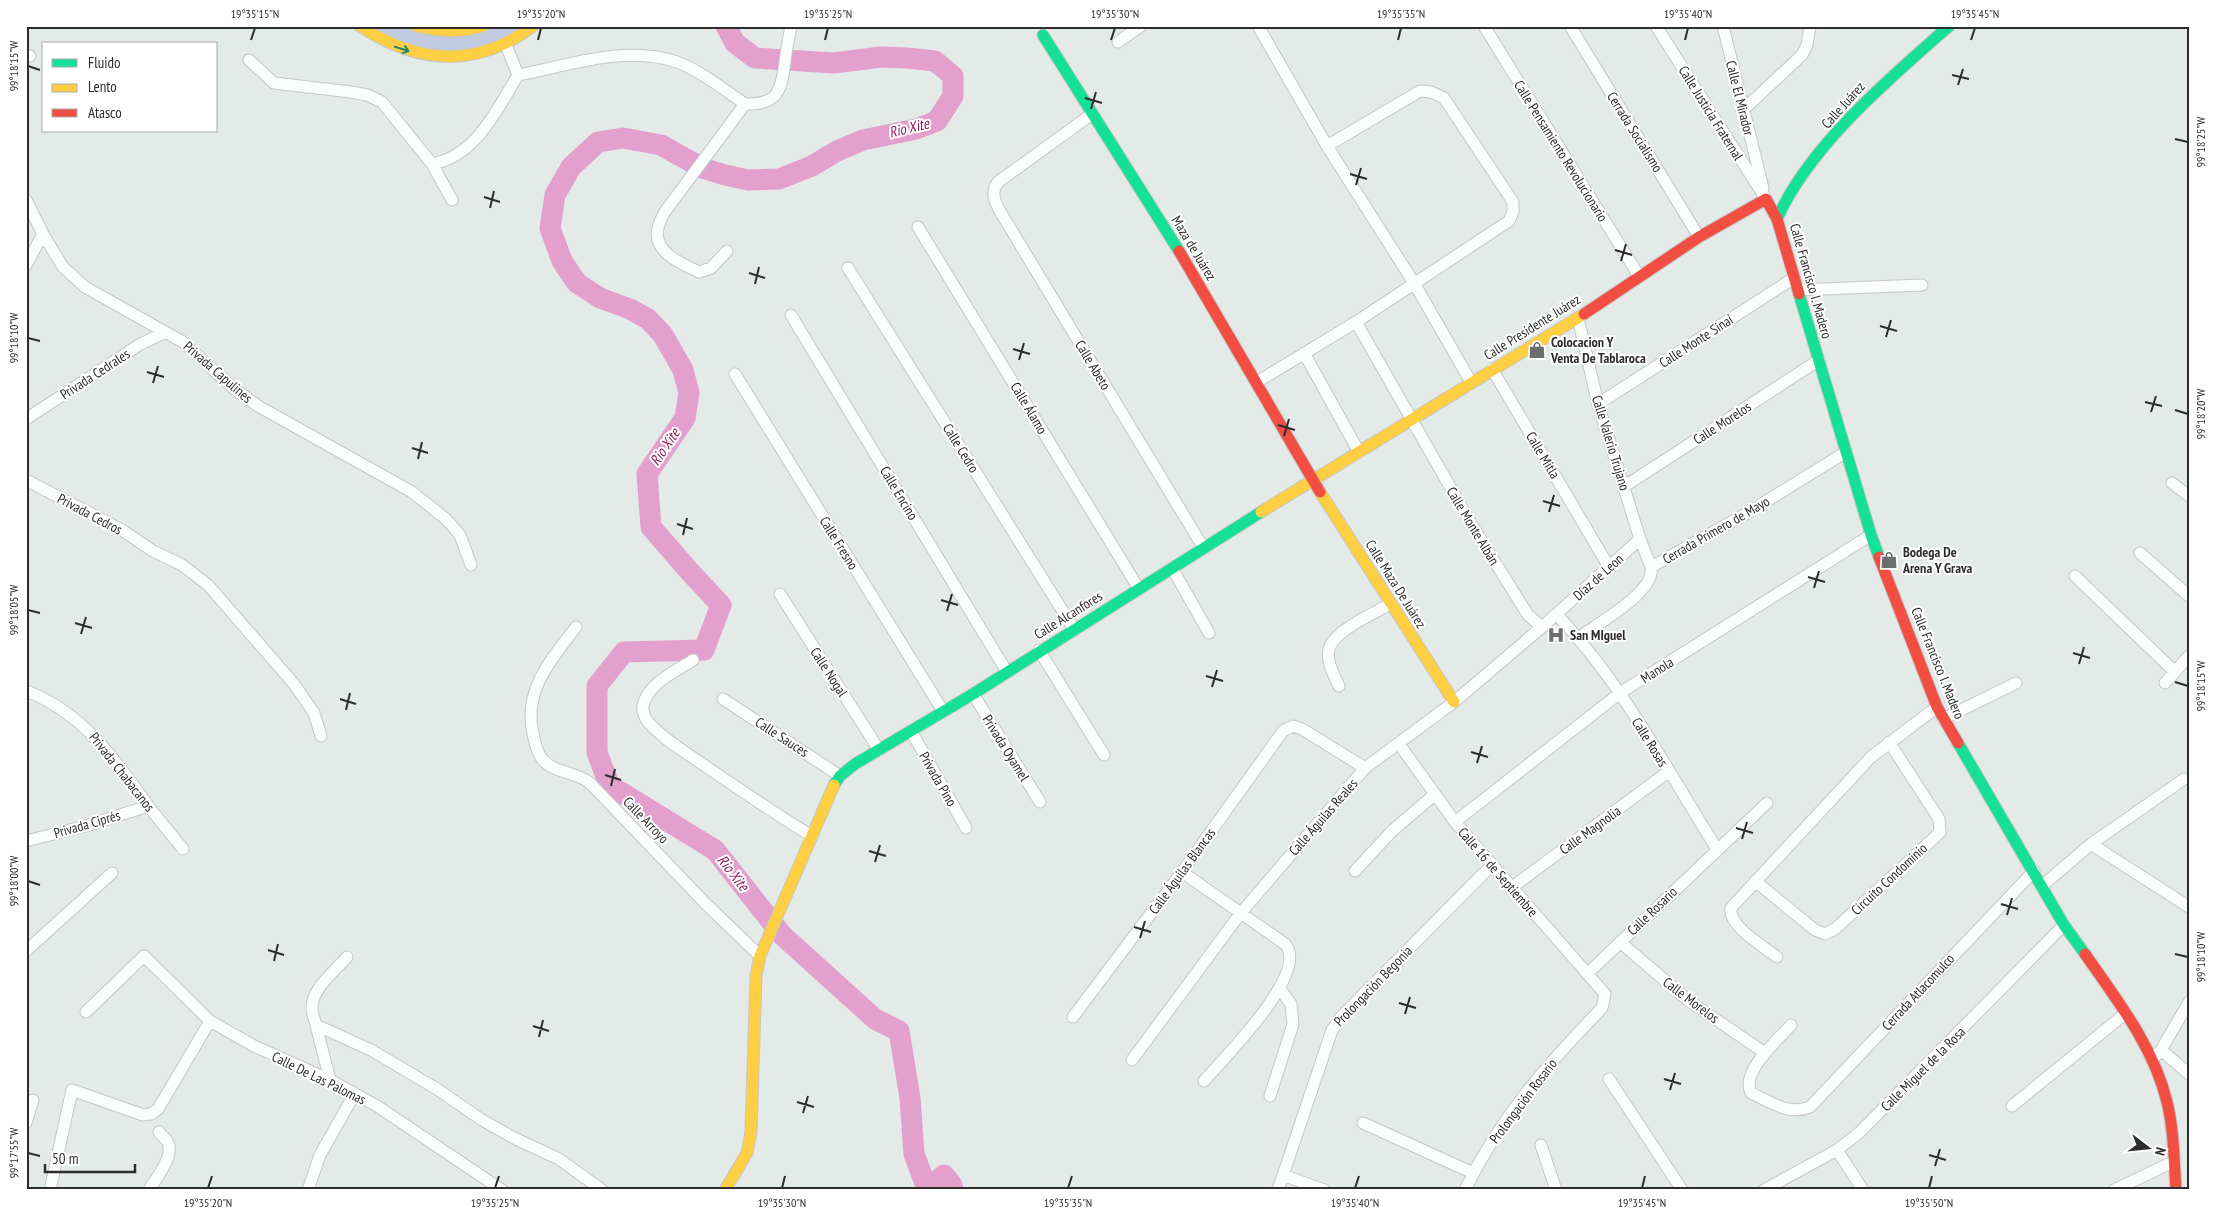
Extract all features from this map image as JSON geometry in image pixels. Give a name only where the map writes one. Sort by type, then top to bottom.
[{"type":"street","points":[[360,26],[394,47],[412,52],[464,56],[486,53],[506,45],[533,26]]},
{"type":"street","points":[[416,26],[431,30],[453,32],[471,30],[483,26]]},
{"type":"street","points":[[432,164],[454,158],[467,149],[480,134],[518,76],[616,56],[650,57],[676,61],[691,68],[745,104],[768,101],[774,98],[780,89],[791,26]]},
{"type":"street","points":[[1118,42],[1141,26]]},
{"type":"street","points":[[1258,26],[1327,146],[1414,283],[1471,382]]},
{"type":"street","name":"Calle Pensamiento Revolucionario","points":[[1484,26],[1639,276]]},
{"type":"street","name":"Cerrada Socialismo","points":[[1570,26],[1700,237]]},
{"type":"street","name":"Calle Justicia Fraternal","points":[[1656,26],[1766,199]]},
{"type":"street","name":"Calle El Mirador","points":[[1723,26],[1742,111],[1766,199]]},
{"type":"street","name":"Calle Juárez","points":[[1777,219],[1789,193],[1843,126],[1882,86],[1949,26]]},
{"type":"street","points":[[1742,111],[1802,56],[1810,31]]},
{"type":"street","name":"Maza de Juárez","points":[[1043,35],[1168,233],[1257,382],[1313,481]]},
{"type":"street","points":[[506,45],[518,76]]},
{"type":"street","points":[[249,60],[274,83],[351,92],[367,95],[382,102],[432,164],[452,200]]},
{"type":"street","points":[[1257,382],[1356,322],[1509,221],[1513,212],[1513,202],[1444,98],[1431,92],[1420,91],[1327,146]]},
{"type":"street","points":[[727,251],[711,268],[699,272],[680,264],[659,244],[658,229],[664,213],[745,104]]},
{"type":"street","name":"Calle Abeto","points":[[1092,114],[998,182],[994,187],[993,195],[1001,213],[1203,547]]},
{"type":"street","name":"Calle Presidente Juárez","points":[[1313,481],[1492,369],[1578,318],[1700,237],[1766,199]]},
{"type":"street","name":"Calle Francisco I. Madero","points":[[1766,199],[1777,219],[1871,535],[1937,707],[2034,870],[2064,925],[2126,1013],[2152,1060],[2167,1101],[2172,1130],[2176,1190]]},
{"type":"street","name":"Privada Capulines","points":[[26,200],[43,234],[63,267],[85,286],[183,342],[232,387],[258,406],[412,492],[446,519],[460,535],[471,565]]},
{"type":"street","name":"Calle Álamo","points":[[918,227],[1139,589]]},
{"type":"street","points":[[26,265],[43,234]]},
{"type":"street","name":"Calle Cedro","points":[[848,268],[1074,629]]},
{"type":"street","name":"Calle Monte Sinaí","points":[[1598,404],[1794,278]]},
{"type":"street","points":[[1798,290],[1922,285]]},
{"type":"street","name":"Calle Encino","points":[[791,315],[1007,672]]},
{"type":"street","name":"Calle Valerio Trujano","points":[[1578,318],[1598,404],[1640,539],[1651,567]]},
{"type":"street","name":"Calle Monte Albán","points":[[1356,322],[1498,569],[1528,615],[1542,628]]},
{"type":"street","name":"Privada Cedrales","points":[[26,419],[139,345],[165,332]]},
{"type":"street","points":[[1304,353],[1359,452]]},
{"type":"street","name":"Calle Morelos","points":[[1625,486],[1819,360]]},
{"type":"street","name":"Calle Mitla","points":[[1492,369],[1608,567]]},
{"type":"street","name":"Calle Fresno","points":[[735,374],[944,711]]},
{"type":"street","name":"Cerrada Primero de Mayo","points":[[1578,638],[1641,593],[1652,577],[1651,567],[1749,512],[1846,452]]},
{"type":"street","name":"Privada Cedros","points":[[26,480],[122,530],[153,551],[182,565],[208,585],[294,684],[314,713],[321,736]]},
{"type":"street","name":"Calle Alcanfores","points":[[840,776],[879,750],[973,694],[1039,650],[1139,589],[1203,547],[1313,481]]},
{"type":"street","name":"Calle Maza De Juárez","points":[[1313,481],[1454,702]]},
{"type":"street","points":[[2172,483],[2189,496]]},
{"type":"street","name":"Manola","points":[[1455,822],[1620,693],[1871,535]]},
{"type":"street","name":"Díaz de Leon","points":[[1556,615],[1640,539]]},
{"type":"street","points":[[2140,553],[2189,596]]},
{"type":"street","points":[[1172,568],[1210,633]]},
{"type":"street","points":[[2075,576],[2175,672]]},
{"type":"street","name":"Calle Nogal","points":[[780,594],[879,750]]},
{"type":"street","points":[[1339,686],[1328,656],[1331,643],[1343,631],[1390,604]]},
{"type":"street","name":"Calle Águilas Reales","points":[[1132,1060],[1240,914],[1365,768],[1454,702],[1556,615]]},
{"type":"street","name":"Calle Rosas","points":[[1556,615],[1578,638],[1620,693],[1717,849]]},
{"type":"street","name":"Calle Arroyo","points":[[576,627],[542,672],[535,687],[531,704],[531,724],[535,743],[542,759],[550,766],[584,778],[590,783],[706,904],[760,956]]},
{"type":"street","points":[[1039,650],[1104,755]]},
{"type":"street","points":[[2165,683],[2189,656]]},
{"type":"street","points":[[692,660],[658,683],[645,699],[643,710],[648,723],[680,749],[744,793],[812,836]]},
{"type":"street","points":[[1943,719],[2016,683]]},
{"type":"street","name":"Privada Chabacanos","points":[[26,691],[45,698],[83,725],[118,763],[148,806],[183,849]]},
{"type":"street","name":"Privada Oyamel","points":[[973,694],[1040,802]]},
{"type":"street","name":"Calle Sauces","points":[[723,698],[840,776]]},
{"type":"street","points":[[1777,957],[1735,924],[1730,912],[1735,902],[1871,757],[1937,707]]},
{"type":"street","name":"Calle Águilas Blancas","points":[[1073,1017],[1182,872],[1283,732],[1293,726],[1302,728],[1365,768]]},
{"type":"street","name":"Privada Pino","points":[[911,731],[966,828]]},
{"type":"street","name":"Circuito Condominio","points":[[1754,881],[1815,930],[1825,934],[1835,929],[1940,832],[1939,818],[1889,742]]},
{"type":"street","name":"Calle 16 de Septiembre","points":[[1399,744],[1455,822],[1604,994]]},
{"type":"street","name":"Calle Magnolia","points":[[1511,888],[1668,772]]},
{"type":"street","points":[[725,1190],[747,1153],[750,1139],[756,976],[760,956],[831,790],[840,776]]},
{"type":"street","points":[[2042,886],[2091,844],[2184,779]]},
{"type":"street","points":[[1355,871],[1392,831],[1434,795]]},
{"type":"street","name":"Calle Rosario","points":[[1587,974],[1767,803]]},
{"type":"street","name":"Privada Ciprés","points":[[26,841],[89,825],[148,806]]},
{"type":"street","points":[[2091,844],[2189,907]]},
{"type":"street","name":"Prolongación Begonia","points":[[1278,1190],[1332,1030],[1341,1017],[1492,865]]},
{"type":"street","name":"Cerrada Atlacomulco","points":[[1765,1053],[1748,1079],[1748,1087],[1751,1093],[1789,1110],[1800,1111],[1810,1107],[2034,870]]},
{"type":"street","points":[[1182,872],[1290,949],[1291,958],[1288,972],[1280,989],[1249,1030],[1204,1081]]},
{"type":"street","points":[[26,951],[112,874]]},
{"type":"street","name":"Calle Miguel de la Rosa","points":[[1764,1190],[1837,1150],[1860,1132],[2064,925]]},
{"type":"street","name":"Calle Morelos","points":[[1620,942],[1689,1000],[1765,1053]]},
{"type":"street","name":"Calle De Las Palomas","points":[[86,1012],[144,956],[210,1021],[254,1046],[330,1080],[354,1095],[377,1106],[502,1190]]},
{"type":"street","points":[[330,1080],[312,1009],[320,987],[347,957]]},
{"type":"street","points":[[1270,1096],[1293,1024],[1291,1004],[1280,989]]},
{"type":"street","name":"Prolongación Rosario","points":[[1465,1190],[1500,1128],[1535,1079],[1602,1008],[1604,994]]},
{"type":"street","points":[[2152,1060],[2161,1050],[2189,1002]]},
{"type":"street","points":[[2012,1106],[2126,1013]]},
{"type":"street","points":[[50,1190],[72,1090],[143,1115],[151,1114],[158,1109],[210,1021]]},
{"type":"street","points":[[316,1025],[372,1050],[498,1129],[559,1159],[602,1190]]},
{"type":"street","points":[[1765,1053],[1791,1025]]},
{"type":"street","points":[[2161,1050],[2189,1074]]},
{"type":"street","points":[[1609,1079],[1682,1190]]},
{"type":"street","points":[[308,1190],[320,1155],[354,1095]]},
{"type":"street","points":[[26,1121],[33,1100]]},
{"type":"street","points":[[1363,1123],[1473,1173]]},
{"type":"street","points":[[149,1190],[170,1149],[168,1142],[159,1132]]},
{"type":"street","points":[[1541,1145],[1556,1190]]},
{"type":"street","points":[[1837,1150],[1863,1190]]},
{"type":"street","points":[[2114,1190],[2175,1161]]},
{"type":"street","points":[[1283,1175],[1324,1190]]},
{"type":"shaded area","points":[[360,26],[533,26],[526,33],[444,55]]},
{"type":"waterway","name":"Rio Xite","points":[[726,26],[735,43],[755,58],[834,63],[881,57],[935,61],[953,76],[953,96],[937,121],[916,129],[863,140],[837,151],[812,166],[779,179],[748,180],[725,175],[702,168],[661,145],[623,138],[598,142],[571,167],[555,195],[550,228],[562,261],[577,283],[600,298],[630,309],[648,319],[663,335],[683,370],[689,393],[685,418],[647,474],[651,527],[721,605],[704,650],[624,652],[597,686],[597,752],[609,785],[715,850],[782,935],[875,1019],[899,1031],[910,1098],[914,1154],[927,1189],[944,1175],[952,1185],[953,1190]]},
{"type":"traffic: fast","points":[[1777,219],[1791,192],[1809,165],[1830,140],[1877,91],[1949,26]]},
{"type":"traffic: fast","points":[[1043,35],[1179,251]]},
{"type":"traffic: fast","points":[[1799,294],[1879,557]]},
{"type":"traffic: fast","points":[[834,785],[840,776],[855,764],[973,694],[1261,512]]},
{"type":"traffic: fast","points":[[1958,743],[2064,925],[2085,954]]},
{"type":"traffic: slow","points":[[360,26],[382,39],[403,48],[425,54],[447,56],[469,55],[490,49],[512,40],[533,26]]},
{"type":"traffic: slow","points":[[416,26],[449,31],[483,26]]},
{"type":"traffic: slow","points":[[1261,512],[1584,314]]},
{"type":"traffic: slow","points":[[1320,492],[1454,702]]},
{"type":"traffic: slow","points":[[725,1190],[747,1153],[751,1132],[756,976],[760,956],[834,785]]},
{"type":"traffic: jam","points":[[1584,314],[1699,237],[1766,199],[1777,219],[1799,294]]},
{"type":"traffic: jam","points":[[1179,251],[1320,492]]},
{"type":"traffic: jam","points":[[1879,557],[1937,707],[1958,743]]},
{"type":"traffic: jam","points":[[2085,954],[2122,1007],[2144,1043],[2161,1082],[2171,1123],[2176,1190]]},
{"type":"place","name":"Colocacion Y Venta De Tablaroca","points":[[1537,350]]},
{"type":"place","name":"Bodega De Arena Y Grava","points":[[1889,560]]},
{"type":"place","name":"San MIguel","points":[[1556,635]]}]
